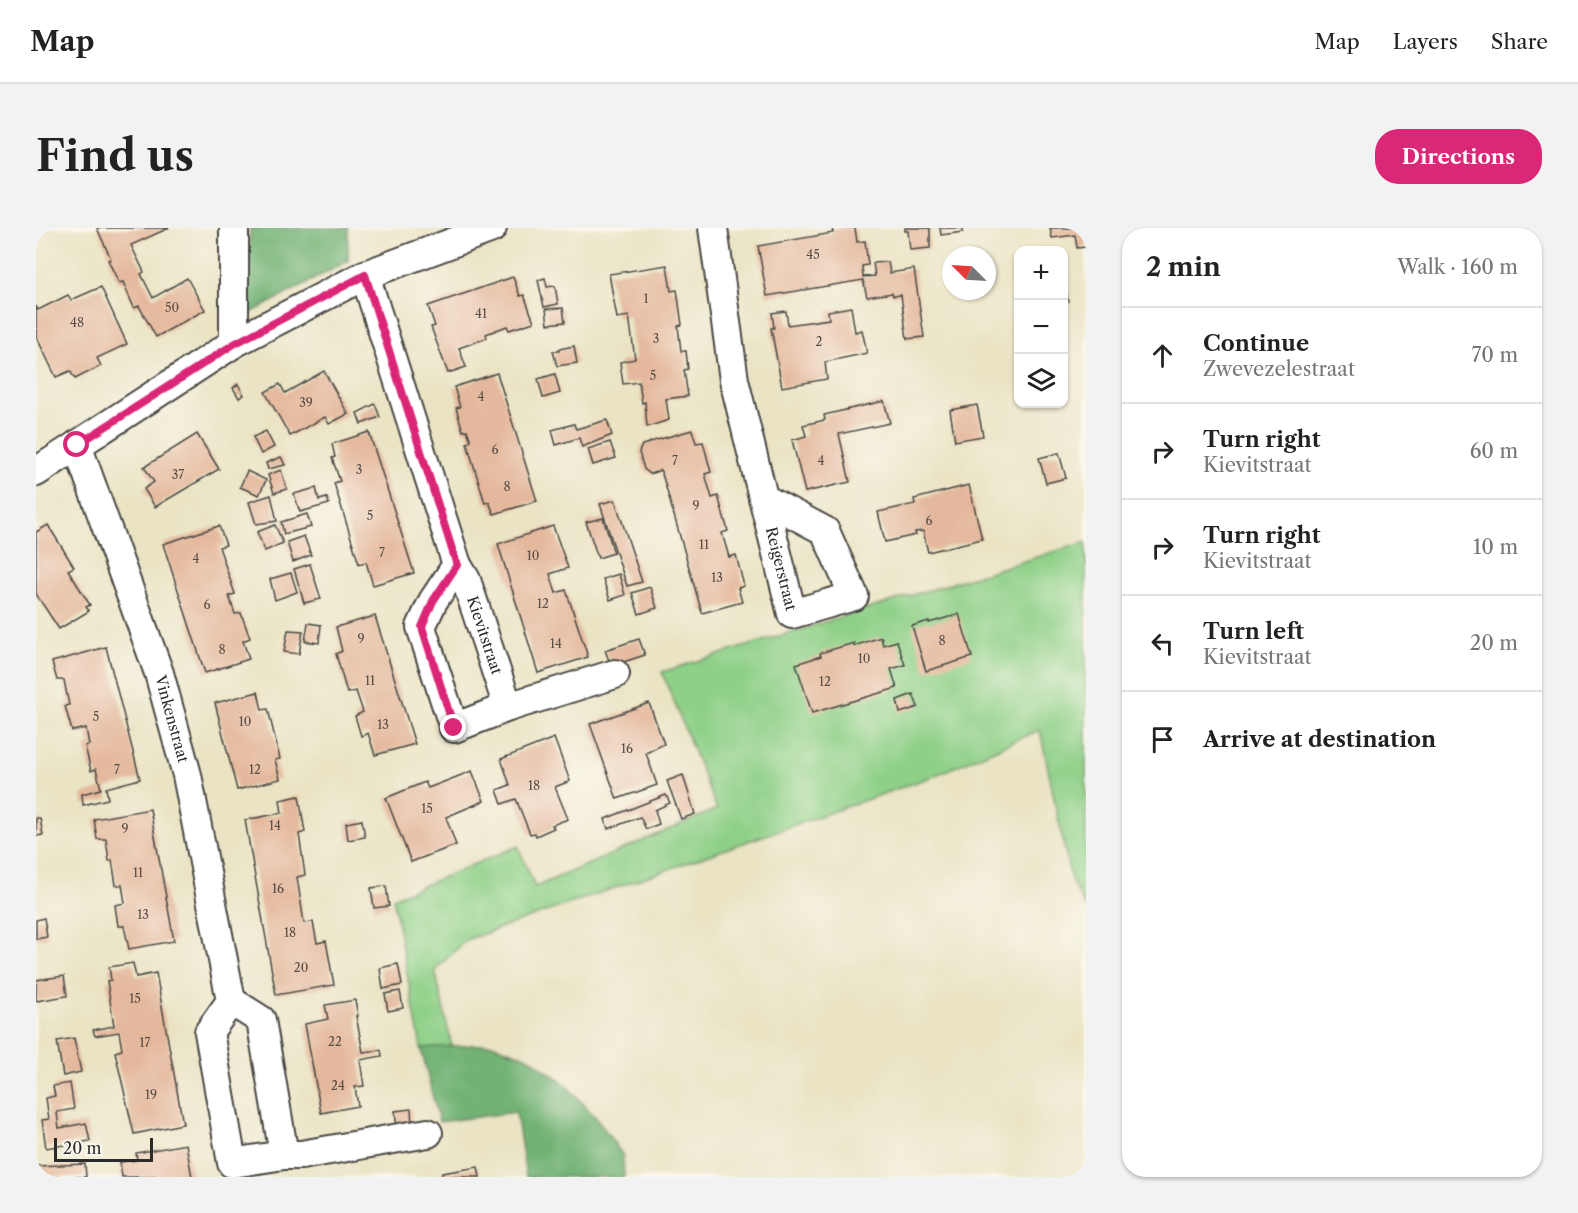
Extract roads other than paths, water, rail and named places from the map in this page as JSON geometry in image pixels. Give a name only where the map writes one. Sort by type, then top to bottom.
[{"type":"street","points":[[234,228],[234,344]]},
{"type":"street","points":[[36,472],[234,344],[365,275],[492,228]]},
{"type":"street","points":[[713,228],[734,381],[763,498]]},
{"type":"street","name":"Kievitstraat","points":[[365,275],[457,565],[466,580],[508,707]]},
{"type":"street","name":"Vinkenstraat","points":[[77,445],[159,673],[187,775],[231,1001]]},
{"type":"street","points":[[457,565],[433,601],[422,627],[454,728],[508,707],[615,674]]},
{"type":"street","points":[[284,1155],[261,1020],[231,1001],[209,1032],[232,1163],[284,1155],[301,1155],[428,1133]]}]
